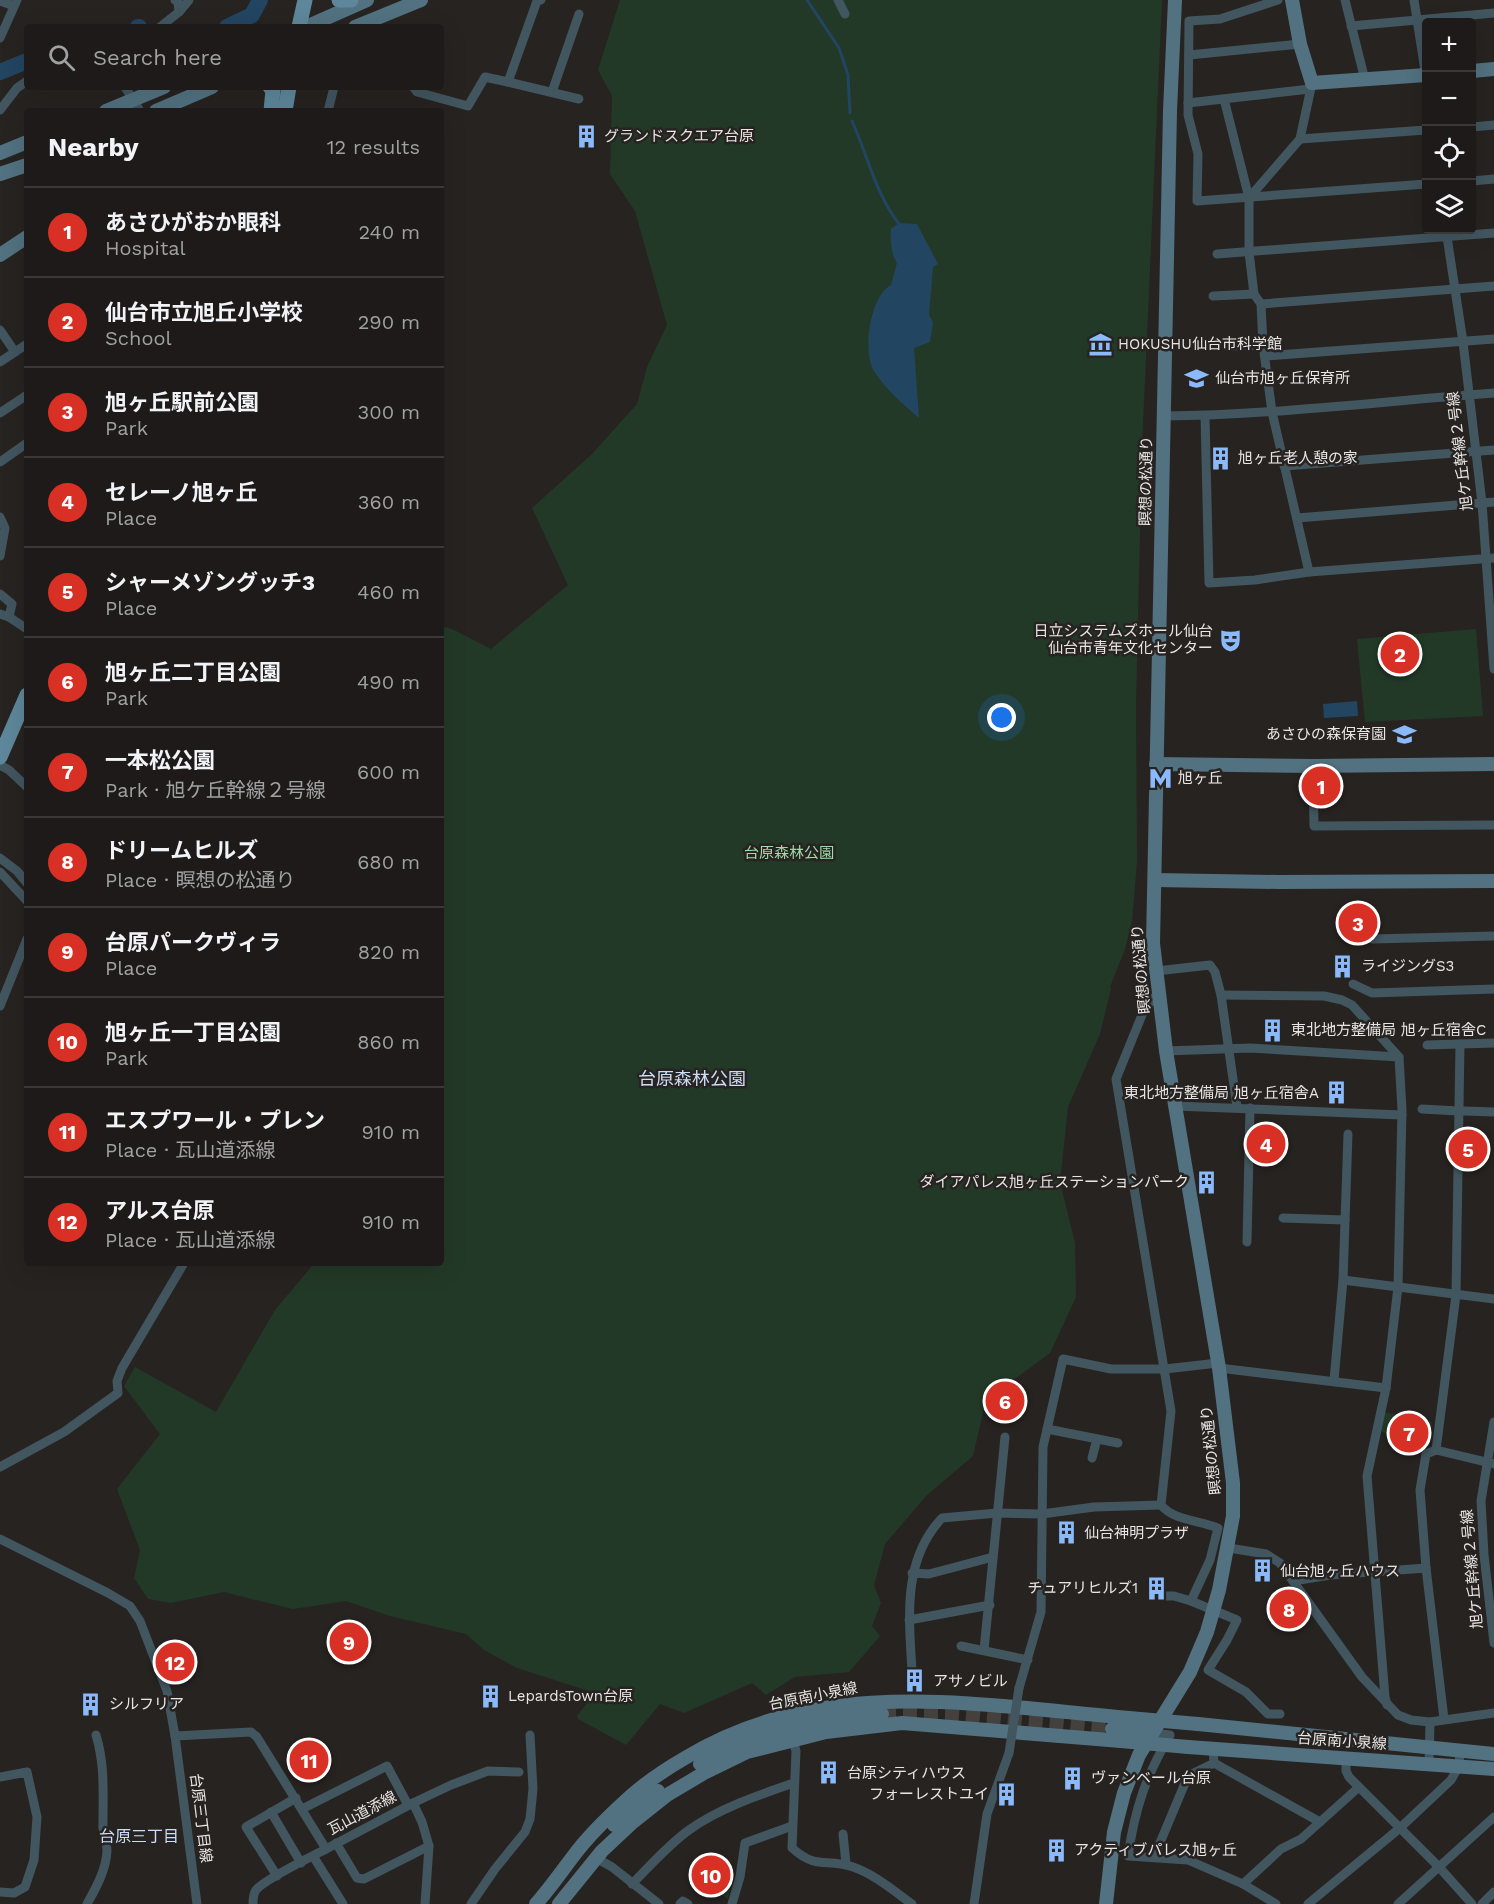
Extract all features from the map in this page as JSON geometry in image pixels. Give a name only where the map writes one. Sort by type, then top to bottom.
[{"type":"main road","points":[[300,24],[304,0]]},
{"type":"main road","points":[[339,0],[351,0]]},
{"type":"main road","points":[[271,108],[273,90]]},
{"type":"main road","points":[[286,108],[288,90]]},
{"type":"main road","points":[[0,757],[24,702]]},
{"type":"street","points":[[175,0],[176,15]]},
{"type":"street","points":[[164,24],[176,15],[189,0]]},
{"type":"street","points":[[313,24],[367,0]]},
{"type":"street","points":[[362,24],[421,0]]},
{"type":"street","points":[[508,82],[537,1],[541,0]]},
{"type":"street","points":[[838,0],[845,14]]},
{"type":"street","name":"瞑想の松通り","points":[[1106,1904],[1117,1819],[1133,1769],[1190,1671],[1215,1609],[1229,1548],[1233,1516],[1233,1483],[1218,1366],[1166,1051],[1153,943],[1171,91],[1175,0]]},
{"type":"street","points":[[1278,0],[1220,19],[1190,21],[1188,115],[1198,154],[1197,201],[1422,184]]},
{"type":"street","points":[[1249,198],[1300,139],[1311,86],[1292,0]]},
{"type":"street","points":[[1345,0],[1365,80]]},
{"type":"street","points":[[1414,0],[1425,72]]},
{"type":"street","points":[[0,1],[15,3],[0,39]]},
{"type":"street","points":[[1351,26],[1494,13]]},
{"type":"street","points":[[552,92],[579,14]]},
{"type":"street","points":[[1189,55],[1300,44]]},
{"type":"street","points":[[1476,71],[1494,69]]},
{"type":"street","points":[[415,90],[468,106],[485,76],[579,99]]},
{"type":"street","points":[[1188,103],[1311,86],[1422,76]]},
{"type":"street","points":[[0,110],[17,88],[24,83]]},
{"type":"street","points":[[127,90],[136,106],[160,90]]},
{"type":"street","points":[[163,108],[205,90]]},
{"type":"street","points":[[329,108],[333,90]]},
{"type":"street","points":[[1224,99],[1249,198],[1249,252],[1254,294],[1261,304],[1263,345],[1272,412],[1309,572]]},
{"type":"street","points":[[1476,127],[1494,125]]},
{"type":"street","points":[[1300,139],[1422,130]]},
{"type":"street","points":[[0,153],[24,143]]},
{"type":"street","points":[[0,174],[24,166]]},
{"type":"street","points":[[1476,181],[1494,179]]},
{"type":"street","points":[[1476,232],[1494,232]]},
{"type":"street","points":[[1217,254],[1436,234]]},
{"type":"street","name":"旭ケ丘幹線２号線","points":[[1446,234],[1463,342],[1490,558],[1494,669]]},
{"type":"street","points":[[0,255],[24,239]]},
{"type":"street","points":[[1261,304],[1494,286]]},
{"type":"street","points":[[1214,296],[1254,294]]},
{"type":"street","points":[[0,330],[15,352]]},
{"type":"street","points":[[1265,356],[1494,339]]},
{"type":"street","points":[[1228,346],[1263,345]]},
{"type":"street","points":[[0,363],[24,346]]},
{"type":"street","points":[[1164,416],[1272,412],[1494,393]]},
{"type":"street","points":[[0,413],[24,398]]},
{"type":"street","points":[[1205,416],[1209,583],[1255,580],[1309,572],[1490,558]]},
{"type":"street","points":[[0,462],[24,445]]},
{"type":"street","points":[[1284,466],[1494,450]]},
{"type":"street","points":[[1297,518],[1494,502]]},
{"type":"street","points":[[0,517],[5,528],[0,556]]},
{"type":"street","points":[[0,594],[12,604],[4,616],[24,627]]},
{"type":"street","points":[[1156,764],[1313,766],[1494,764]]},
{"type":"street","points":[[0,765],[24,784]]},
{"type":"street","points":[[1313,766],[1314,826],[1494,825]]},
{"type":"street","points":[[0,858],[24,879]]},
{"type":"street","points":[[0,872],[24,898]]},
{"type":"street","points":[[1155,880],[1494,881]]},
{"type":"street","points":[[1372,939],[1494,936]]},
{"type":"street","points":[[0,1006],[24,946]]},
{"type":"street","points":[[1155,971],[1210,965],[1215,972],[1221,995],[1238,1107]]},
{"type":"street","points":[[1353,984],[1372,993],[1494,989]]},
{"type":"street","points":[[1158,993],[1144,1010],[1116,1079],[1171,1410],[1161,1506]]},
{"type":"street","points":[[1221,995],[1324,996],[1342,1000],[1352,1005],[1399,1057],[1402,1115],[1398,1287],[1386,1388],[1367,1476],[1387,1705]]},
{"type":"street","points":[[1427,1045],[1494,1043]]},
{"type":"street","points":[[1436,1450],[1456,1295],[1461,1111],[1460,1044]]},
{"type":"street","points":[[1166,1051],[1250,1047],[1399,1057]]},
{"type":"street","points":[[1175,1106],[1402,1115]]},
{"type":"street","points":[[1247,1242],[1250,1108]]},
{"type":"street","points":[[1422,1109],[1494,1112]]},
{"type":"street","points":[[1334,1380],[1343,1280],[1348,1134]]},
{"type":"street","points":[[1282,1218],[1345,1220]]},
{"type":"street","points":[[0,1467],[64,1432],[118,1393],[117,1381],[122,1368],[182,1266]]},
{"type":"street","points":[[1343,1280],[1494,1299]]},
{"type":"street","points":[[974,1904],[987,1814],[1009,1754],[1020,1688],[1041,1612],[1043,1447],[1063,1359],[1111,1369],[1218,1366],[1386,1388]]},
{"type":"street","name":"旭ケ丘幹線２号線","points":[[1494,1422],[1491,1463],[1481,1501],[1484,1555],[1494,1643]]},
{"type":"street","points":[[1047,1429],[1118,1443]]},
{"type":"street","points":[[984,1650],[1005,1437]]},
{"type":"street","points":[[1092,1458],[1097,1439]]},
{"type":"street","points":[[1444,1719],[1426,1568],[1420,1490],[1426,1454],[1436,1450],[1491,1463]]},
{"type":"street","points":[[912,1671],[909,1620],[912,1573],[929,1531],[942,1518],[997,1513],[1042,1514],[1094,1507],[1161,1506],[1182,1518],[1218,1528],[1210,1560],[1191,1601]]},
{"type":"street","points":[[0,1539],[130,1606],[140,1621],[167,1691],[175,1736]]},
{"type":"street","points":[[1229,1548],[1266,1554],[1280,1563],[1362,1677],[1398,1715],[1411,1720],[1430,1722],[1494,1713]]},
{"type":"street","points":[[1484,1555],[1494,1554]]},
{"type":"street","points":[[912,1573],[929,1574],[993,1557]]},
{"type":"street","points":[[1293,1581],[1330,1575],[1426,1568]]},
{"type":"street","points":[[1158,1596],[1174,1596],[1191,1601],[1237,1620],[1208,1670],[1246,1692],[1268,1714],[1280,1714]]},
{"type":"street","points":[[909,1620],[990,1605]]},
{"type":"street","points":[[961,1646],[1028,1660]]},
{"type":"street","points":[[902,1723],[903,1701]]},
{"type":"street","name":"台原南小泉線","points":[[536,1904],[578,1850],[634,1794],[664,1771],[730,1734],[788,1715],[851,1704],[944,1701],[1494,1754]]},
{"type":"street","points":[[560,1876],[577,1863],[623,1816],[698,1765],[754,1738],[789,1727],[836,1718],[882,1714]]},
{"type":"street","points":[[1084,1738],[1086,1714]]},
{"type":"street","points":[[1429,1764],[1430,1722]]},
{"type":"street","name":"台原南小泉線","points":[[599,1854],[633,1822],[667,1795],[704,1773],[747,1752],[826,1732],[902,1723],[1188,1747],[1214,1756],[1347,1758],[1494,1769]]},
{"type":"street","points":[[1112,1729],[1170,1735],[1152,1765],[1145,1783],[1132,1828],[1128,1856],[1188,1860],[1243,1884],[1276,1904]]},
{"type":"street","name":"瓦山道添線","points":[[175,1736],[250,1732],[257,1737],[326,1849],[411,1804],[422,1822],[429,1846],[424,1904]]},
{"type":"street","points":[[87,1904],[103,1870],[107,1851],[102,1826],[104,1774],[102,1753],[96,1735]]},
{"type":"street","points":[[471,1904],[495,1869],[525,1833],[530,1819],[533,1789],[530,1735]]},
{"type":"street","name":"台原三丁目線","points":[[175,1736],[197,1904]]},
{"type":"street","points":[[793,1740],[796,1751],[792,1848],[803,1858],[812,1862],[846,1864],[856,1868],[892,1889],[912,1904]]},
{"type":"street","points":[[1308,1904],[1400,1828],[1451,1780],[1459,1766],[1460,1751]]},
{"type":"street","points":[[1154,1857],[1188,1776],[1214,1756],[1320,1822]]},
{"type":"street","points":[[1347,1758],[1346,1771],[1359,1787],[1439,1867],[1472,1904]]},
{"type":"street","points":[[302,1809],[387,1766],[411,1804],[488,1771],[519,1772]]},
{"type":"street","points":[[0,1777],[27,1772],[37,1817],[34,1860],[25,1887],[14,1893],[0,1892]]},
{"type":"street","points":[[632,1884],[662,1853],[689,1830],[720,1812],[794,1783]]},
{"type":"street","points":[[1243,1884],[1281,1849],[1301,1839],[1359,1787]]},
{"type":"street","points":[[559,1904],[599,1854],[607,1840],[656,1792]]},
{"type":"street","points":[[277,1876],[246,1827],[296,1798]]},
{"type":"street","points":[[271,1812],[301,1863]]},
{"type":"street","points":[[1398,1904],[1494,1817]]},
{"type":"street","points":[[732,1904],[740,1877],[745,1843],[792,1826]]},
{"type":"street","points":[[843,1834],[846,1864]]},
{"type":"street","points":[[336,1843],[357,1878],[364,1879],[429,1846]]},
{"type":"street","points":[[253,1904],[256,1890],[326,1849]]},
{"type":"street","points":[[599,1854],[632,1884],[659,1904]]},
{"type":"street","points":[[313,1856],[343,1904]]},
{"type":"street","points":[[1482,1904],[1494,1892]]},
{"type":"street","points":[[681,1904],[683,1901],[688,1904]]},
{"type":"green space","name":"台原森林公園","points":[[620,0],[1162,0],[1142,446],[1136,705],[1137,862],[1132,921],[1125,949],[1110,987],[1100,1034],[1068,1107],[1060,1182],[1075,1243],[1076,1297],[1050,1353],[986,1400],[973,1456],[926,1496],[885,1544],[874,1585],[881,1603],[872,1626],[880,1636],[849,1672],[795,1677],[766,1695],[752,1683],[684,1713],[660,1704],[626,1745],[578,1719],[577,1716],[590,1699],[592,1692],[517,1668],[484,1650],[466,1634],[390,1616],[346,1601],[293,1609],[224,1592],[171,1603],[148,1599],[134,1578],[140,1550],[117,1489],[160,1434],[124,1386],[135,1367],[216,1412],[275,1310],[312,1266],[444,1266],[444,627],[491,649],[568,585],[532,508],[592,454],[637,404],[647,367],[667,325],[635,211],[610,174],[612,96],[598,70]]},
{"type":"green space","points":[[1476,629],[1483,716],[1365,722],[1357,639]]},
{"type":"green space","points":[[1347,911],[1368,911],[1369,934],[1348,935]]},
{"type":"green space","points":[[1007,1388],[1019,1392],[1011,1415],[993,1411],[996,1398]]},
{"type":"green space","points":[[1381,1412],[1411,1416],[1432,1422],[1430,1445],[1419,1453],[1397,1449],[1398,1437],[1376,1430]]},
{"type":"green space","points":[[701,1854],[731,1879],[728,1899],[690,1871]]},
{"type":"water","points":[[899,223],[917,224],[938,264],[933,267],[929,315],[933,322],[930,342],[914,348],[919,418],[879,378],[870,362],[870,325],[878,300],[891,285],[897,263],[892,251],[891,229]]},
{"type":"water","points":[[1357,701],[1358,716],[1324,718],[1323,704]]},
{"type":"waterway","points":[[233,24],[252,15],[260,0]]},
{"type":"waterway","points":[[807,0],[839,48],[848,75],[850,113]]},
{"type":"waterway","points":[[0,72],[24,62]]},
{"type":"waterway","points":[[852,121],[878,187],[899,224]]},
{"type":"tunnel","points":[[882,1714],[958,1715],[1112,1729]]},
{"type":"place","name":"グランドスクエア台原","points":[[586,136]]},
{"type":"place","name":"HOKUSHU仙台市科学館","points":[[1100,344]]},
{"type":"place","name":"仙台市旭ヶ丘保育所","points":[[1197,378]]},
{"type":"place","name":"旭ヶ丘老人憩の家","points":[[1220,458]]},
{"type":"place","name":"日立システムズホール仙台 仙台市青年文化センター","points":[[1231,640]]},
{"type":"place","name":"仙台市立旭丘小学校","points":[[1400,654]]},
{"type":"place","name":"あさひの森保育園","points":[[1404,734]]},
{"type":"place","name":"旭ヶ丘","points":[[1160,778]]},
{"type":"place","name":"あさひがおか眼科","points":[[1321,786]]},
{"type":"place","name":"旭ヶ丘駅前公園","points":[[1358,923]]},
{"type":"place","name":"ライジングS3","points":[[1343,966]]},
{"type":"place","name":"東北地方整備局 旭ヶ丘宿舎C","points":[[1273,1030]]},
{"type":"place","name":"東北地方整備局 旭ヶ丘宿舎A","points":[[1337,1093]]},
{"type":"place","name":"セレーノ旭ヶ丘","points":[[1266,1144]]},
{"type":"place","name":"シャーメゾングッチ3","points":[[1468,1149]]},
{"type":"place","name":"ダイアパレス旭ヶ丘ステーションパーク","points":[[1207,1182]]},
{"type":"place","name":"旭ヶ丘二丁目公園","points":[[1005,1401]]},
{"type":"place","name":"一本松公園","points":[[1409,1433]]},
{"type":"place","name":"仙台神明プラザ","points":[[1066,1533]]},
{"type":"place","name":"仙台旭ヶ丘ハウス","points":[[1262,1571]]},
{"type":"place","name":"チュアリヒルズ1","points":[[1156,1588]]},
{"type":"place","name":"ドリームヒルズ","points":[[1289,1609]]},
{"type":"place","name":"台原パークヴィラ","points":[[349,1642]]},
{"type":"place","name":"アルス台原","points":[[175,1662]]},
{"type":"place","name":"アサノビル","points":[[915,1681]]},
{"type":"place","name":"LepardsTown台原","points":[[490,1696]]},
{"type":"place","name":"シルフリア","points":[[91,1704]]},
{"type":"place","name":"エスプワール・プレン","points":[[309,1760]]},
{"type":"place","name":"台原シティハウス","points":[[829,1773]]},
{"type":"place","name":"ヴァンベール台原","points":[[1073,1778]]},
{"type":"place","name":"フォーレストユイ","points":[[1007,1794]]},
{"type":"place","name":"アクティブパレス旭ヶ丘","points":[[1056,1850]]},
{"type":"place","name":"旭ヶ丘一丁目公園","points":[[711,1875]]},
{"type":"district","name":"台原森林公園","points":[[692,1078]]},
{"type":"district","name":"台原三丁目","points":[[139,1836]]}]
